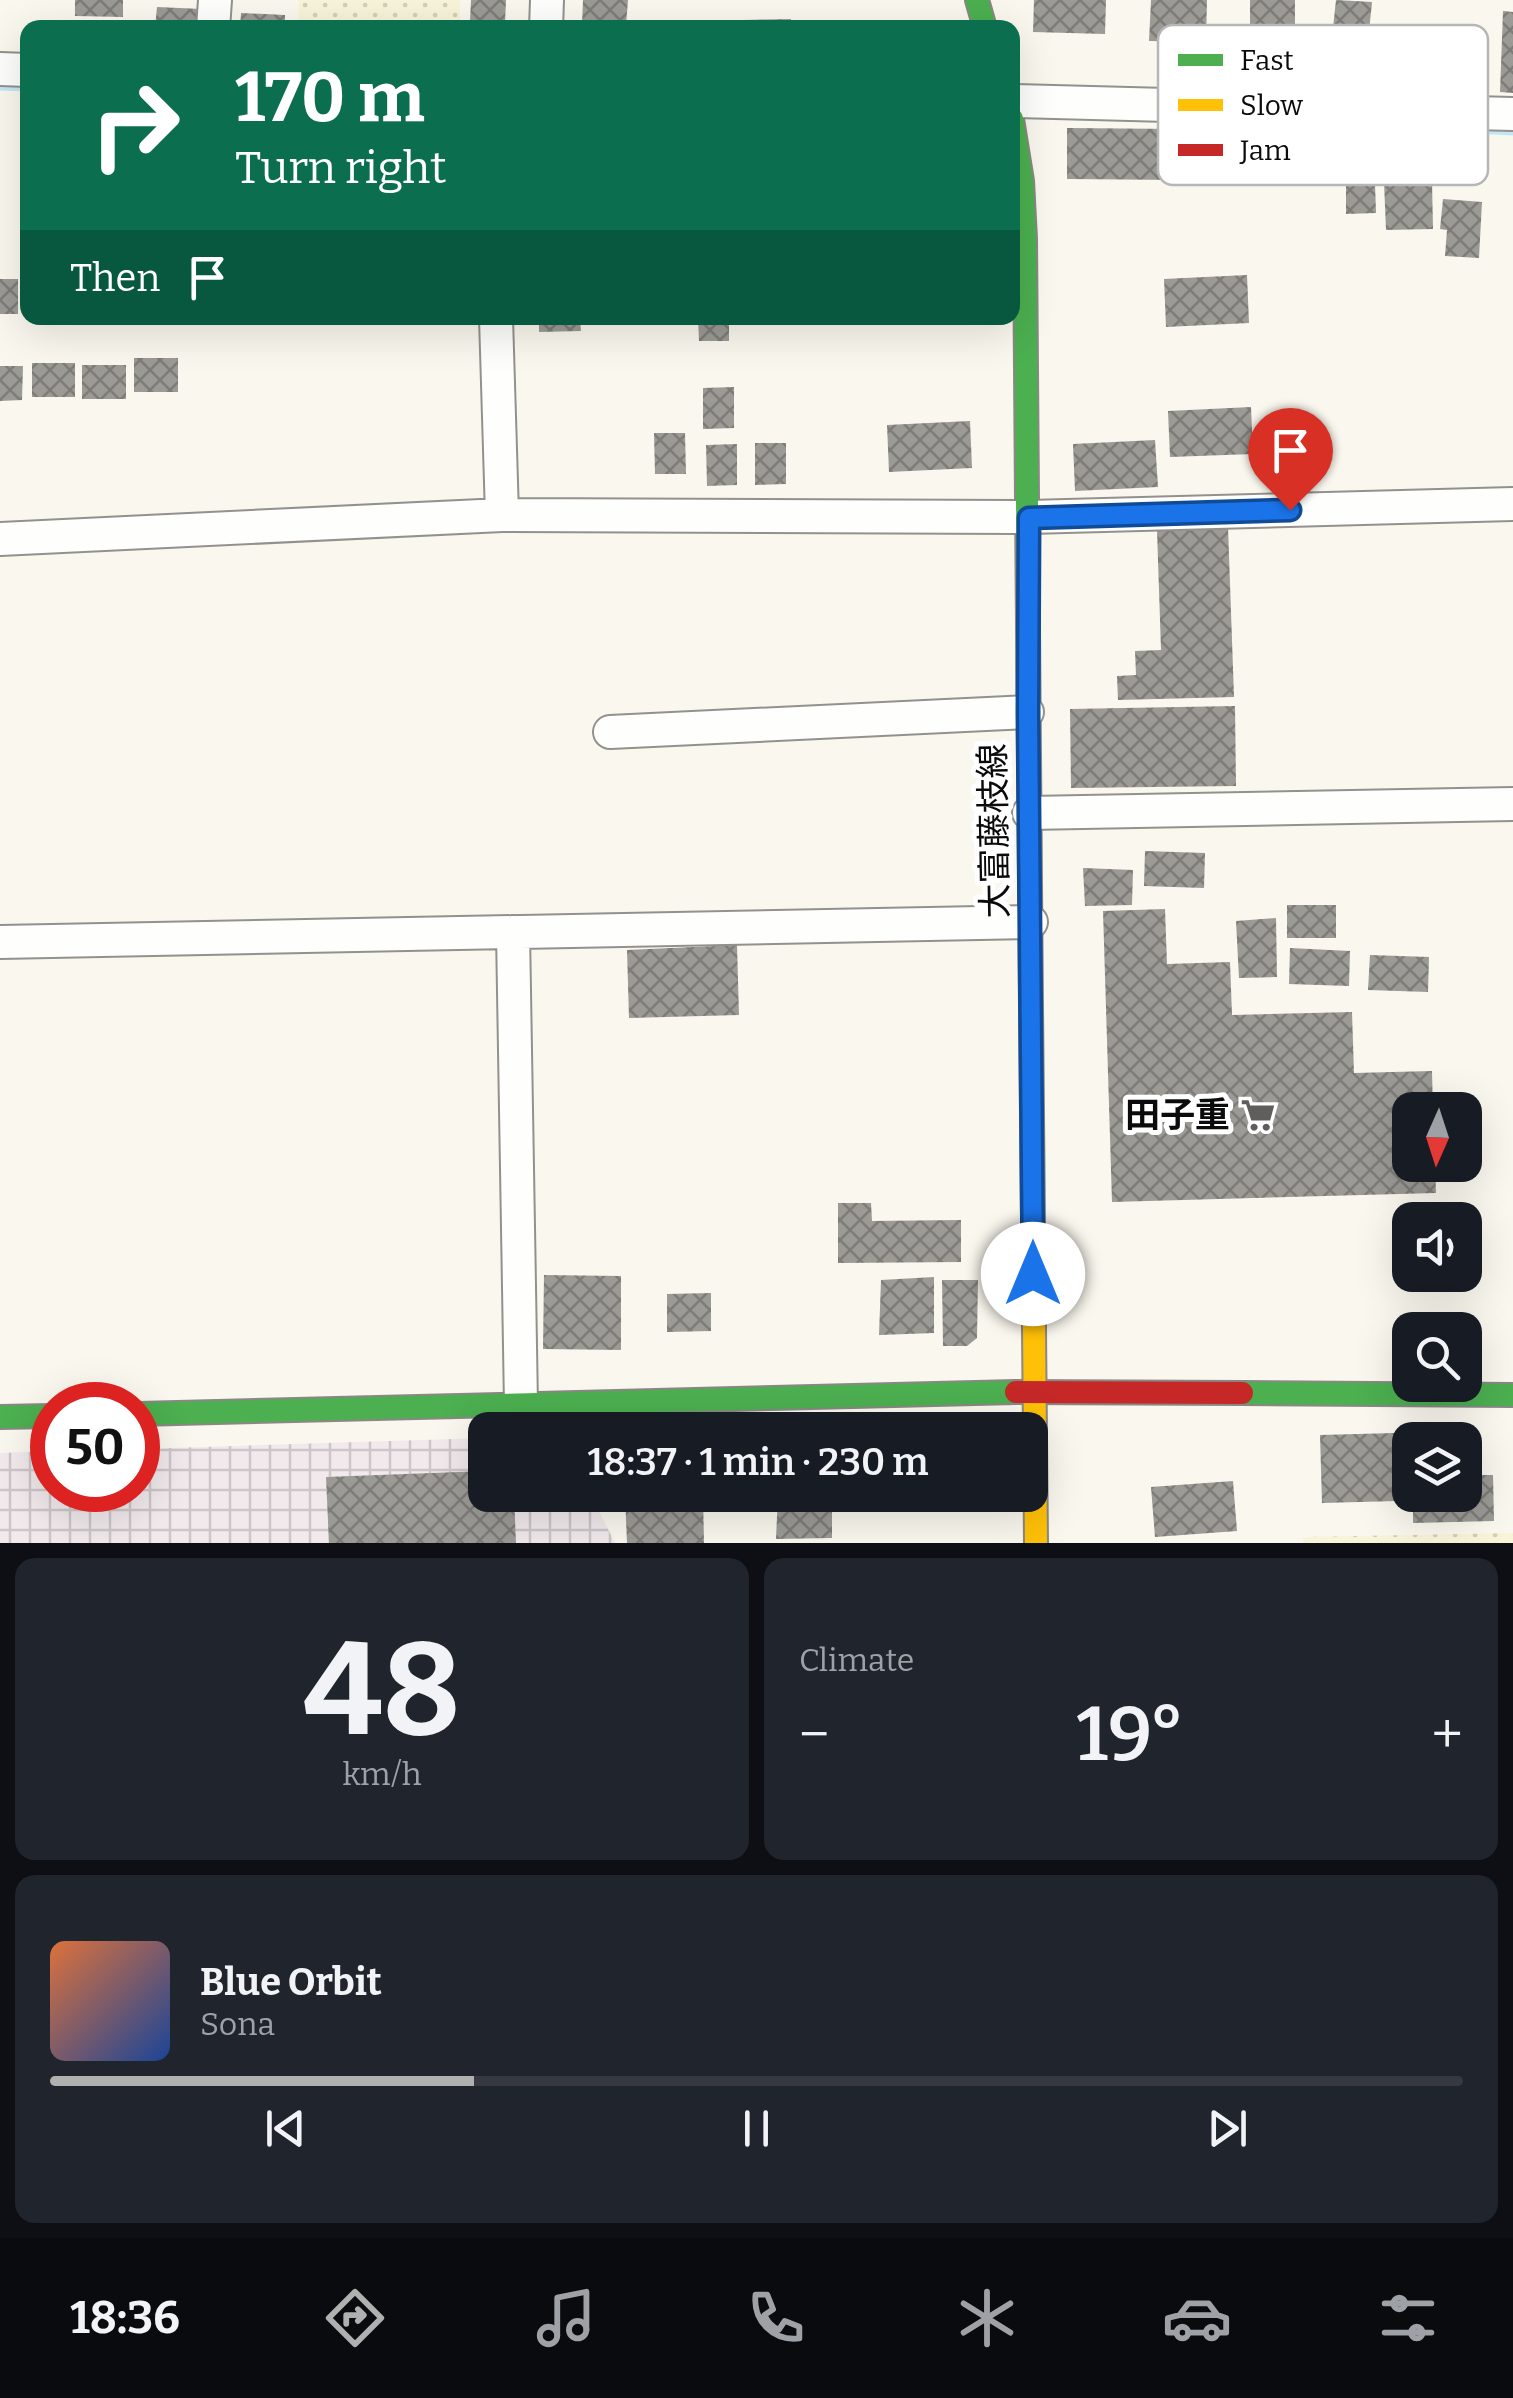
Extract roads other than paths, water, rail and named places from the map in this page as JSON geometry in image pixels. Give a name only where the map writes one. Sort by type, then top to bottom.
[{"type":"main road","name":"大富藤枝線","points":[[1020,170],[1025,239],[1029,518],[1036,1543]]},
{"type":"main road","points":[[160,1413],[1034,1392],[1513,1395]]},
{"type":"main road","points":[[0,1418],[30,1417]]},
{"type":"street","points":[[1020,101],[1158,105]]},
{"type":"street","points":[[1488,113],[1513,114]]},
{"type":"street","points":[[496,325],[502,515]]},
{"type":"street","points":[[0,539],[502,515],[1029,518],[1513,504]]},
{"type":"street","points":[[610,732],[1028,712]]},
{"type":"street","points":[[1029,813],[1513,804]]},
{"type":"street","points":[[0,942],[1030,922]]},
{"type":"street","points":[[514,932],[522,1404]]},
{"type":"waterway","points":[[0,86],[20,87]]},
{"type":"waterway","points":[[1488,130],[1513,131]]},
{"type":"place","name":"田子重","points":[[1258,1115]]}]
